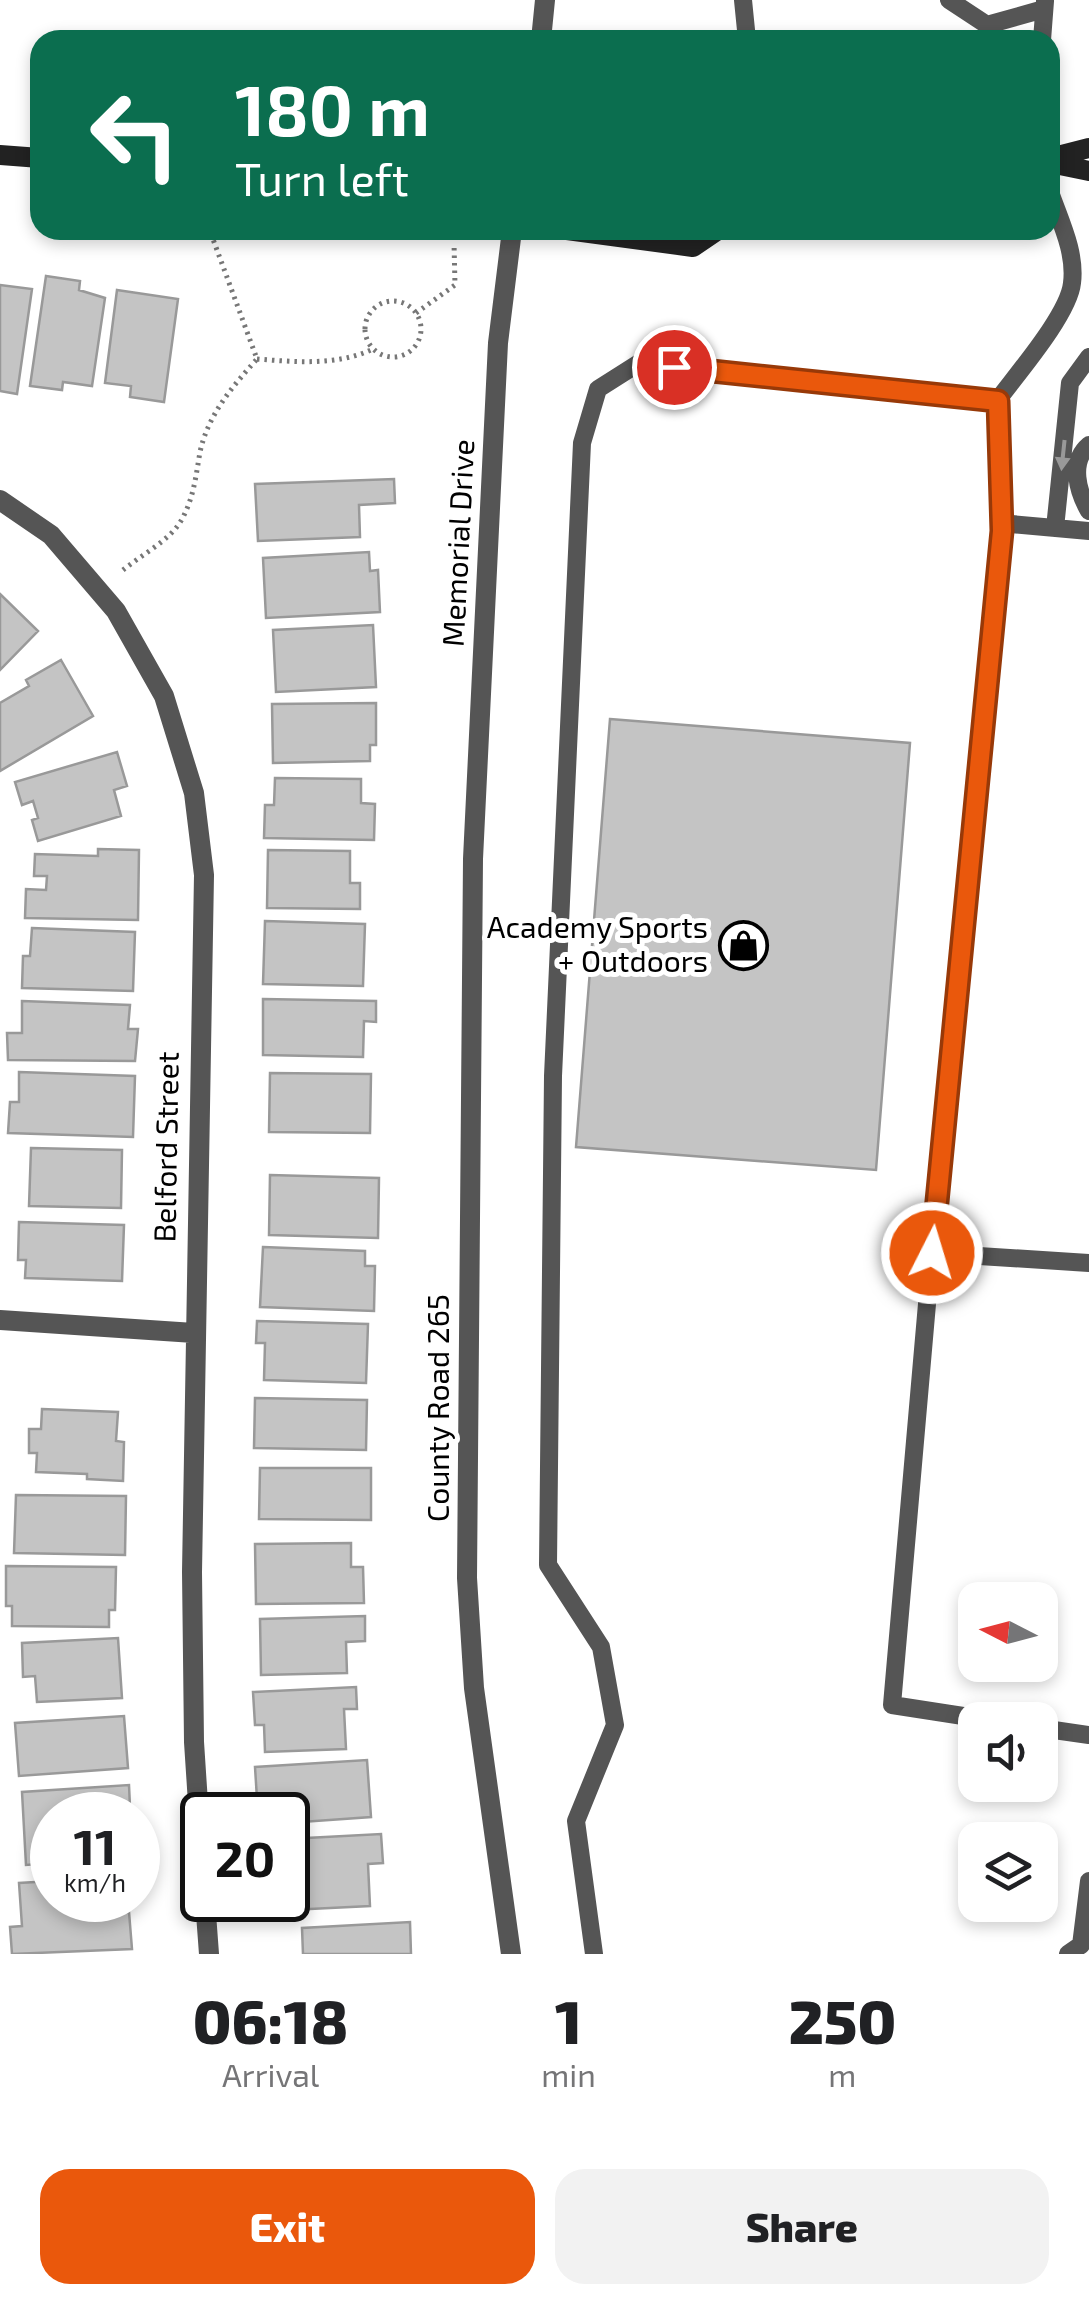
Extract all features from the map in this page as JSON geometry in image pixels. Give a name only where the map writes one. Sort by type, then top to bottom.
[{"type":"street","points":[[542,30],[546,0]]},
{"type":"street","points":[[1060,158],[1089,148]]},
{"type":"street","points":[[0,155],[30,157]]},
{"type":"street","points":[[1060,164],[1089,171]]},
{"type":"street","name":"Memorial Drive","points":[[473,859],[498,343],[511,240]]},
{"type":"street","points":[[641,240],[693,247],[703,240]]},
{"type":"street","name":"Belford Street","points":[[0,500],[52,535],[116,612],[164,696],[194,793],[204,875],[194,1333],[197,1792]]},
{"type":"street","name":"County Road 265","points":[[473,859],[467,1578],[474,1688],[512,1954]]},
{"type":"street","points":[[0,1320],[194,1333]]},
{"type":"street","points":[[207,1922],[209,1954]]},
{"type":"lane","points":[[743,0],[746,30]]},
{"type":"lane","points":[[949,0],[988,25],[1044,4],[1043,30]]},
{"type":"lane","points":[[958,1715],[892,1705],[1002,531],[998,401],[1068,302],[1072,281],[1070,248],[1060,220]]},
{"type":"lane","points":[[1055,528],[1080,384],[1089,357]]},
{"type":"lane","points":[[594,1954],[576,1821],[615,1725],[601,1647],[548,1565],[553,1076],[582,443],[598,388],[639,364],[998,401]]},
{"type":"lane","points":[[1089,445],[1082,451],[1076,483],[1089,511]]},
{"type":"lane","points":[[1000,523],[1089,531]]},
{"type":"lane","points":[[932,1253],[1089,1263]]},
{"type":"lane","points":[[1058,1731],[1089,1735]]},
{"type":"lane","points":[[1068,1954],[1081,1944],[1089,1881]]},
{"type":"path","points":[[213,240],[256,360]]},
{"type":"path","points":[[416,313],[455,285],[454,243]]},
{"type":"path","points":[[394,301],[410,306],[416,313],[422,331],[414,348],[397,358],[373,349],[365,329],[377,306],[394,301]]},
{"type":"path","points":[[256,360],[352,359],[373,349]]},
{"type":"path","points":[[123,570],[180,522],[198,480],[200,450],[210,426],[226,394],[256,360]]},
{"type":"building","points":[[46,276],[80,281],[79,290],[105,298],[92,386],[63,382],[62,390],[30,386]]},
{"type":"building","points":[[0,285],[32,289],[17,394],[0,391]]},
{"type":"building","points":[[117,290],[178,299],[164,402],[130,397],[131,386],[105,383]]},
{"type":"building","points":[[394,479],[395,503],[359,505],[360,537],[258,541],[255,484]]},
{"type":"building","points":[[369,552],[370,571],[378,570],[380,612],[266,618],[263,558]]},
{"type":"building","points":[[0,594],[38,631],[0,670]]},
{"type":"building","points":[[373,625],[376,687],[276,692],[273,630]]},
{"type":"building","points":[[61,660],[93,716],[0,771],[0,703],[29,686],[26,680]]},
{"type":"building","points":[[376,703],[376,745],[370,745],[370,761],[273,763],[272,704]]},
{"type":"building","name":"Academy Sports + Outdoors","points":[[610,719],[910,743],[876,1170],[576,1147]]},
{"type":"building","points":[[117,752],[127,786],[114,790],[121,816],[38,841],[32,820],[38,818],[33,801],[22,805],[15,782]]},
{"type":"building","points":[[275,778],[361,779],[361,803],[375,804],[374,840],[264,838],[265,805],[274,805]]},
{"type":"building","points":[[98,849],[139,850],[138,920],[25,918],[26,889],[46,890],[47,876],[34,876],[35,854],[98,856]]},
{"type":"building","points":[[268,850],[350,851],[350,883],[360,883],[360,909],[267,908]]},
{"type":"building","points":[[265,921],[365,924],[363,986],[263,984]]},
{"type":"building","points":[[32,928],[135,932],[133,991],[22,988],[23,956],[30,956]]},
{"type":"building","points":[[263,999],[376,1001],[376,1022],[364,1021],[363,1057],[263,1055]]},
{"type":"building","points":[[22,1001],[130,1005],[128,1029],[138,1029],[135,1061],[8,1060],[7,1033],[22,1033]]},
{"type":"building","points":[[19,1072],[135,1076],[133,1137],[8,1133],[10,1102],[19,1102]]},
{"type":"building","points":[[270,1073],[371,1074],[370,1133],[269,1132]]},
{"type":"building","points":[[31,1148],[122,1150],[121,1208],[29,1206]]},
{"type":"building","points":[[270,1175],[379,1178],[378,1238],[269,1235]]},
{"type":"building","points":[[19,1222],[124,1225],[122,1281],[25,1278],[26,1260],[18,1260]]},
{"type":"building","points":[[263,1247],[365,1251],[365,1266],[375,1266],[374,1311],[260,1307]]},
{"type":"building","points":[[257,1321],[368,1324],[366,1383],[264,1380],[265,1343],[256,1343]]},
{"type":"building","points":[[255,1398],[367,1400],[366,1450],[254,1448]]},
{"type":"building","points":[[42,1409],[118,1412],[116,1441],[124,1442],[123,1481],[87,1479],[87,1474],[36,1472],[37,1453],[29,1453],[29,1429],[41,1429]]},
{"type":"building","points":[[260,1468],[371,1468],[371,1520],[259,1519]]},
{"type":"building","points":[[16,1495],[126,1496],[125,1555],[14,1553]]},
{"type":"building","points":[[351,1543],[351,1567],[363,1567],[364,1603],[256,1604],[255,1544]]},
{"type":"building","points":[[6,1566],[116,1567],[115,1610],[109,1610],[109,1627],[12,1626],[12,1606],[6,1606]]},
{"type":"building","points":[[365,1616],[365,1641],[346,1642],[347,1673],[261,1675],[260,1619]]},
{"type":"building","points":[[118,1638],[122,1698],[37,1702],[35,1676],[23,1677],[22,1643]]},
{"type":"building","points":[[356,1687],[357,1709],[344,1709],[346,1749],[265,1752],[264,1725],[255,1725],[253,1692]]},
{"type":"building","points":[[124,1716],[128,1768],[19,1776],[15,1723]]},
{"type":"building","points":[[367,1760],[371,1817],[310,1821],[310,1792],[257,1792],[255,1767]]},
{"type":"building","points":[[129,1785],[129,1792],[30,1792],[30,1865],[26,1865],[22,1792]]},
{"type":"building","points":[[381,1834],[383,1863],[368,1864],[370,1906],[310,1909],[310,1838]]},
{"type":"building","points":[[30,1882],[30,1922],[130,1922],[132,1949],[12,1954],[10,1927],[22,1926],[19,1883]]},
{"type":"building","points":[[410,1922],[411,1954],[303,1954],[302,1928]]},
{"type":"place","name":"Academy Sports + Outdoors","points":[[743,945]]},
{"type":"route","points":[[674,367],[998,401],[1002,531],[932,1253]]}]
